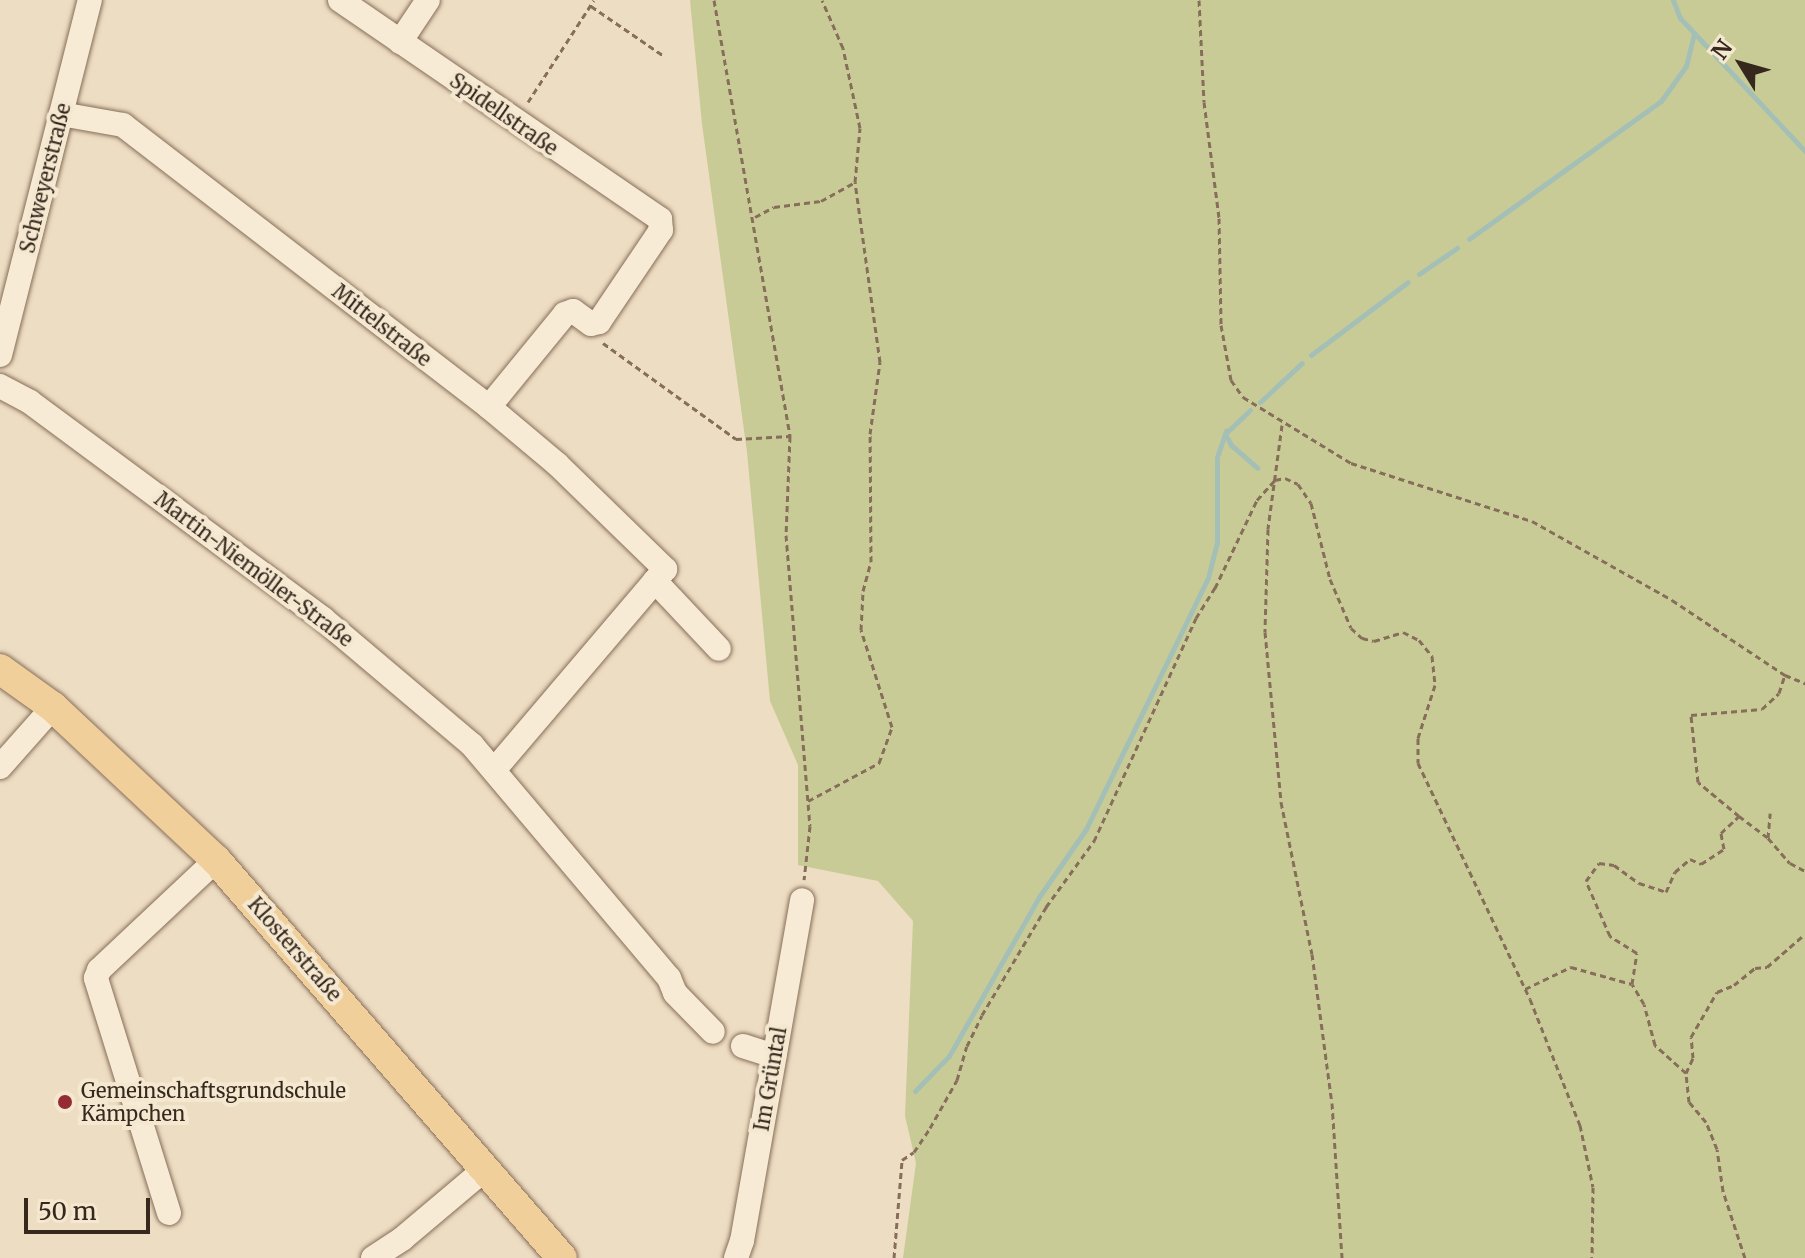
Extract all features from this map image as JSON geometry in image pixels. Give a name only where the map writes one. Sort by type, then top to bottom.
[{"type":"main road","name":"Klosterstraße","points":[[0,669],[53,707],[216,860],[562,1258]]},
{"type":"street","name":"Schweyerstraße","points":[[2,340],[90,0]]},
{"type":"street","name":"Spidellstraße","points":[[340,0],[370,8],[400,42],[660,219],[661,230],[599,322]]},
{"type":"street","points":[[400,42],[428,0]]},
{"type":"street","name":"Mittelstraße","points":[[61,114],[123,125],[489,407],[557,464],[665,569],[655,581],[719,649]]},
{"type":"street","points":[[489,407],[565,314],[573,311],[591,324],[599,322]]},
{"type":"street","name":"Martin-Niemöller-Straße","points":[[0,386],[30,402],[323,619],[495,769],[669,978],[675,993],[713,1032]]},
{"type":"street","points":[[495,769],[655,581]]},
{"type":"street","points":[[0,767],[53,707]]},
{"type":"street","points":[[169,1213],[96,978],[99,970],[216,860]]},
{"type":"street","name":"Im Grüntal","points":[[736,1258],[742,1241],[802,900]]},
{"type":"street","points":[[743,1046],[774,1056]]},
{"type":"street","points":[[373,1258],[402,1239],[485,1169]]},
{"type":"path","points":[[515,122],[594,0]]},
{"type":"path","points":[[714,0],[790,436],[786,535],[810,826],[802,900]]},
{"type":"path","points":[[808,801],[879,763],[892,727],[861,630],[863,591],[871,562],[870,434],[880,362],[855,182],[860,128],[843,48],[822,0]]},
{"type":"path","points":[[1199,0],[1204,102],[1219,218],[1221,325],[1231,380],[1243,397],[1282,424],[1351,463],[1532,521],[1672,600],[1785,675],[1805,683]]},
{"type":"path","points":[[591,6],[664,56]]},
{"type":"path","points":[[753,218],[774,207],[821,201],[855,182]]},
{"type":"path","points":[[599,322],[597,337],[608,349],[736,439],[790,436]]},
{"type":"path","points":[[1282,424],[1264,595],[1267,660],[1281,802],[1312,954],[1332,1103],[1342,1258]]},
{"type":"path","points":[[894,1258],[902,1160],[914,1152],[930,1128],[957,1080],[967,1046],[982,1015],[1046,907],[1094,841],[1196,618],[1215,588],[1257,500],[1275,480],[1285,478],[1298,484],[1311,503],[1330,579],[1351,628],[1362,638],[1374,641],[1403,632],[1419,640],[1432,656],[1435,685],[1418,738],[1418,763],[1525,989],[1580,1125],[1593,1187],[1592,1258]]},
{"type":"path","points":[[1785,675],[1779,693],[1762,709],[1691,715],[1698,782],[1768,838],[1790,863],[1805,871]]},
{"type":"path","points":[[1768,838],[1770,813]]},
{"type":"path","points":[[1686,1073],[1655,1045],[1644,1004],[1632,984],[1637,953],[1610,936],[1586,881],[1599,863],[1614,865],[1639,883],[1666,892],[1675,872],[1690,859],[1701,864],[1724,849],[1721,833],[1739,816]]},
{"type":"path","points":[[1745,1258],[1723,1191],[1717,1149],[1706,1122],[1689,1102],[1686,1073],[1693,1058],[1691,1037],[1717,992],[1734,985],[1755,968],[1767,967],[1805,934]]},
{"type":"path","points":[[1525,989],[1571,967],[1632,984]]},
{"type":"green space","points":[[690,0],[1805,0],[1805,1258],[903,1258],[916,1163],[905,1116],[913,921],[878,881],[798,865],[798,765],[770,701],[747,452],[702,124]]},
{"type":"waterway","points":[[1673,0],[1680,18],[1805,151]]},
{"type":"waterway","points":[[1469,239],[1661,101],[1686,66],[1694,33]]},
{"type":"waterway","points":[[1419,274],[1457,248]]},
{"type":"waterway","points":[[1311,355],[1408,282]]},
{"type":"waterway","points":[[1260,402],[1302,363]]},
{"type":"waterway","points":[[1250,410],[1225,434],[1231,445],[1257,468]]},
{"type":"waterway","points":[[915,1091],[949,1056],[1039,897],[1086,829],[1208,578],[1217,543],[1217,457],[1226,431]]},
{"type":"place","name":"Gemeinschaftsgrundschule Kämpchen","points":[[65,1102]]}]
